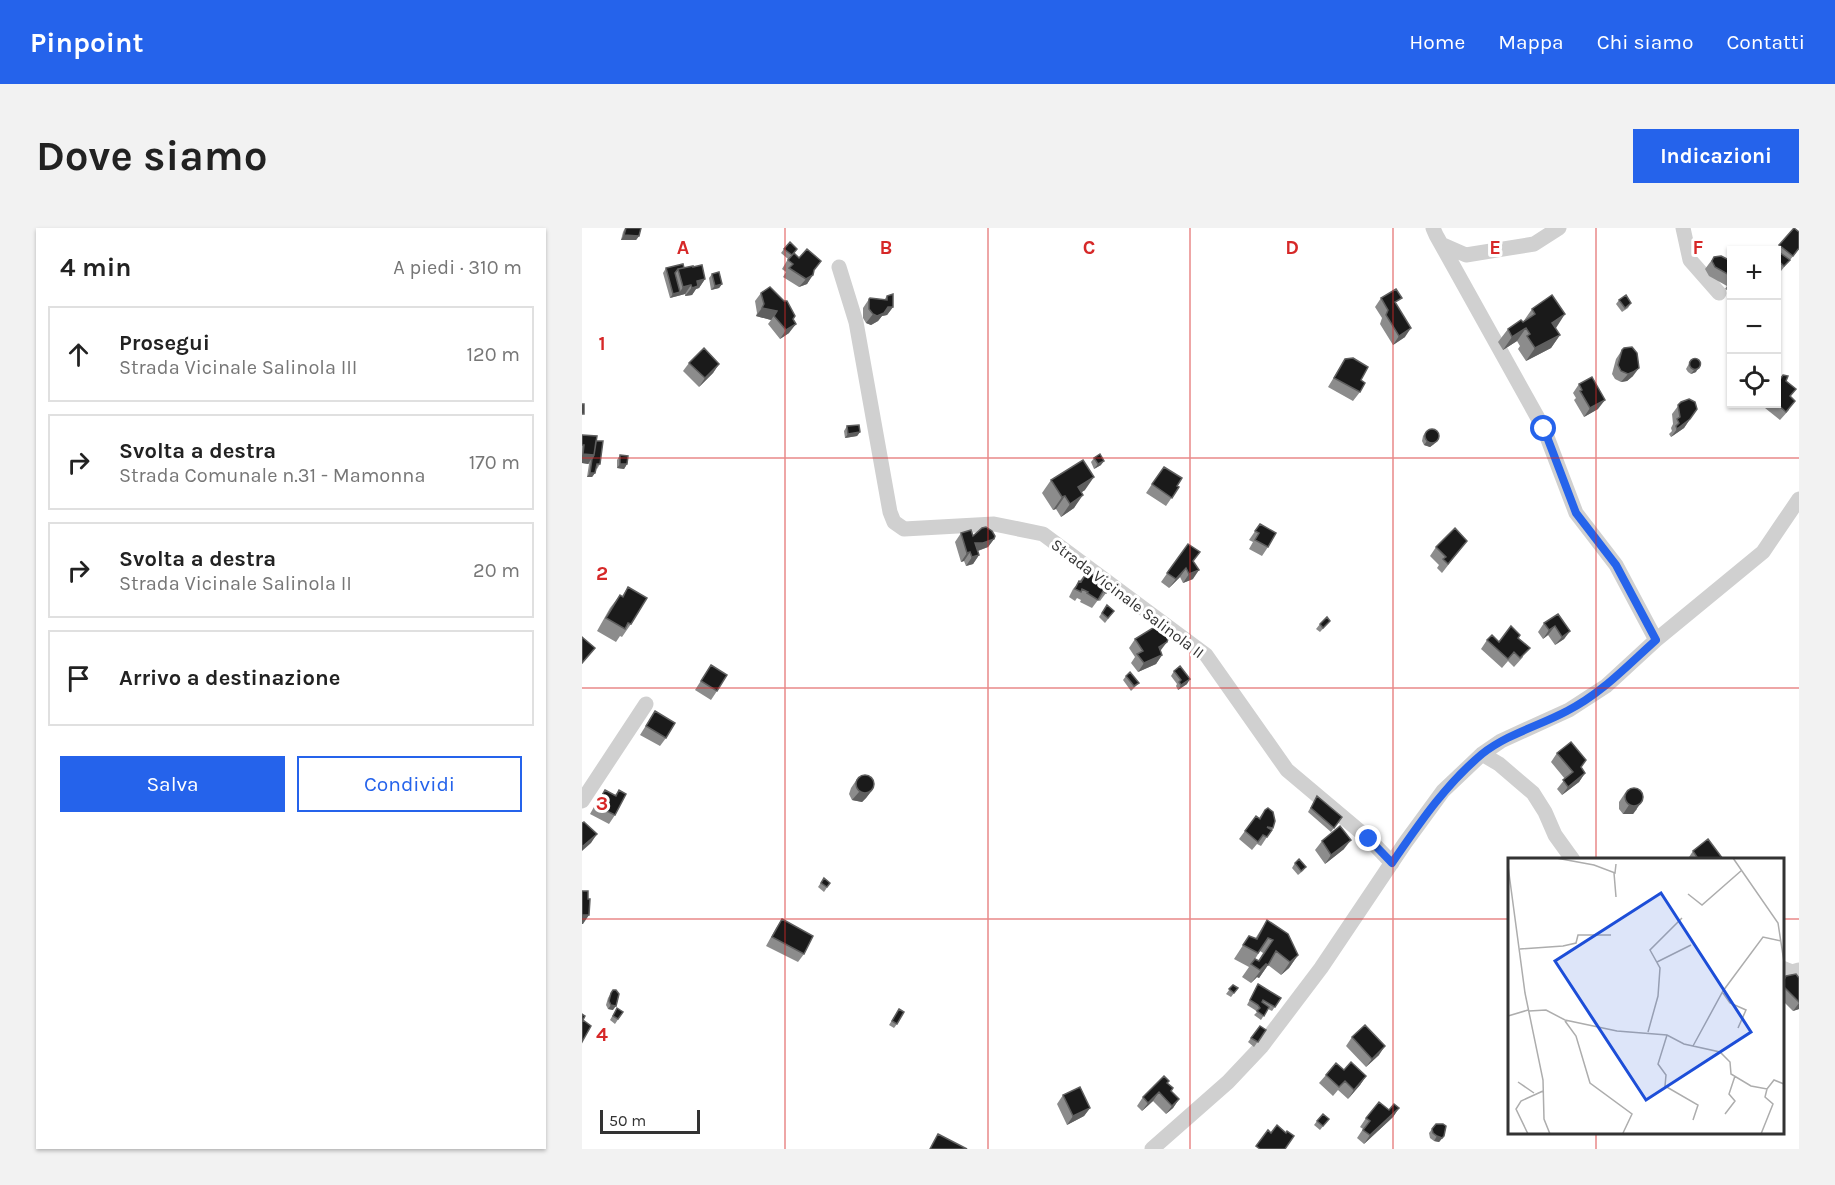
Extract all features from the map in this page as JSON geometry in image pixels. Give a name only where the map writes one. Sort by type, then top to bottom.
[{"type":"street","points":[[1433,228],[1544,429],[1576,513],[1616,565],[1656,640]]},
{"type":"street","points":[[1441,244],[1466,255],[1534,244],[1559,228]]},
{"type":"street","points":[[1683,228],[1690,260],[1719,293]]},
{"type":"street","name":"Strada Vicinale Salinola II","points":[[839,267],[856,322],[890,512],[894,522],[904,529],[994,524],[1043,534],[1206,655],[1287,770],[1369,839],[1392,863]]},
{"type":"street","points":[[1152,1149],[1227,1082],[1262,1046],[1321,968],[1443,791],[1482,754],[1501,741],[1569,710],[1605,686],[1656,640],[1763,552],[1799,499]]},
{"type":"street","points":[[582,801],[646,704]]},
{"type":"street","points":[[1482,754],[1499,764],[1533,793],[1545,812],[1554,835],[1572,858]]},
{"type":"street","points":[[1784,969],[1792,972],[1799,970]]},
{"type":"building","points":[[626,228],[641,228],[639,236],[624,235]]},
{"type":"building","points":[[1794,228],[1799,232],[1799,248],[1793,256],[1779,245]]},
{"type":"building","points":[[790,242],[797,249],[792,255],[784,249]]},
{"type":"building","points":[[807,249],[821,261],[813,275],[806,279],[789,268],[793,264],[788,260],[794,253],[799,258]]},
{"type":"building","points":[[1781,254],[1790,260],[1784,266],[1781,263]]},
{"type":"building","points":[[1721,256],[1727,259],[1727,274],[1715,267],[1712,261],[1714,257]]},
{"type":"building","points":[[683,264],[684,268],[678,269],[675,273],[680,292],[673,294],[666,268]]},
{"type":"building","points":[[702,265],[705,279],[697,281],[698,286],[683,287],[678,269]]},
{"type":"building","points":[[719,272],[722,284],[715,286],[712,274]]},
{"type":"building","points":[[770,287],[784,301],[787,301],[795,316],[793,319],[796,324],[786,330],[774,316],[777,311],[762,308],[764,304],[761,293]]},
{"type":"building","points":[[1396,289],[1402,298],[1395,302],[1411,328],[1399,336],[1386,315],[1388,310],[1381,298]]},
{"type":"building","points":[[893,294],[893,307],[888,307],[884,313],[877,316],[869,309],[870,298],[887,300],[887,296]]},
{"type":"building","points":[[1552,295],[1565,314],[1552,323],[1560,335],[1535,348],[1527,336],[1530,334],[1526,328],[1512,337],[1508,329],[1535,314],[1532,309]]},
{"type":"building","points":[[1626,295],[1631,303],[1625,308],[1619,300]]},
{"type":"building","points":[[1632,347],[1637,353],[1639,368],[1628,374],[1621,371],[1618,365],[1622,350]]},
{"type":"building","points":[[704,348],[719,364],[705,378],[689,363]]},
{"type":"building","points":[[1353,358],[1368,367],[1361,380],[1365,383],[1360,392],[1334,378],[1345,359]]},
{"type":"building","points":[[1695,359],[1699,360],[1699,368],[1695,369],[1691,368],[1690,364],[1691,360]]},
{"type":"building","points":[[1783,375],[1788,376],[1786,381],[1796,389],[1790,396],[1795,401],[1786,412],[1781,408],[1781,378]]},
{"type":"building","points":[[1592,377],[1605,400],[1590,408],[1580,391],[1582,390],[1579,384]]},
{"type":"building","points":[[1689,399],[1695,402],[1697,409],[1690,419],[1677,429],[1676,426],[1679,423],[1677,419],[1680,417],[1678,405]]},
{"type":"building","points":[[859,425],[860,432],[848,434],[847,426]]},
{"type":"building","points":[[1432,429],[1437,431],[1439,436],[1437,441],[1432,443],[1427,441],[1425,436],[1427,431]]},
{"type":"building","points":[[582,435],[597,436],[594,455],[583,454]]},
{"type":"building","points":[[596,441],[603,441],[600,464],[597,464],[595,473],[590,473],[594,455]]},
{"type":"building","points":[[1100,454],[1104,461],[1098,464],[1094,458]]},
{"type":"building","points":[[620,455],[628,456],[627,464],[620,464]]},
{"type":"building","points":[[1083,460],[1094,477],[1078,487],[1083,495],[1070,504],[1065,496],[1062,497],[1051,480]]},
{"type":"building","points":[[1164,467],[1182,478],[1172,498],[1152,484]]},
{"type":"building","points":[[1260,524],[1276,533],[1268,547],[1255,540],[1259,533],[1255,531]]},
{"type":"building","points":[[986,527],[992,531],[994,539],[975,543],[979,555],[972,557],[970,552],[967,553],[961,533],[971,530],[973,536]]},
{"type":"building","points":[[1455,528],[1467,541],[1448,564],[1443,559],[1446,557],[1436,547]]},
{"type":"building","points":[[1188,544],[1200,552],[1193,561],[1199,570],[1189,574],[1186,568],[1176,579],[1167,573]]},
{"type":"building","points":[[1087,572],[1111,584],[1098,600],[1082,589],[1081,592],[1075,589]]},
{"type":"building","points":[[628,587],[647,598],[631,624],[628,623],[625,629],[606,618],[620,595],[623,597]]},
{"type":"building","points":[[1107,605],[1114,611],[1108,618],[1102,613]]},
{"type":"building","points":[[1558,614],[1570,631],[1562,637],[1555,626],[1549,630],[1544,623]]},
{"type":"building","points":[[1327,617],[1330,621],[1323,628],[1320,624]]},
{"type":"building","points":[[1161,623],[1165,632],[1170,633],[1167,642],[1159,647],[1162,655],[1144,663],[1137,654],[1143,651],[1135,639]]},
{"type":"building","points":[[1511,626],[1520,635],[1518,638],[1530,648],[1520,658],[1514,652],[1508,659],[1487,640],[1492,635],[1499,642]]},
{"type":"building","points":[[582,637],[595,648],[582,663]]},
{"type":"building","points":[[711,665],[727,675],[717,691],[701,681]]},
{"type":"building","points":[[1180,666],[1190,679],[1181,685],[1179,682],[1181,680],[1174,671]]},
{"type":"building","points":[[1130,672],[1139,683],[1134,686],[1126,676]]},
{"type":"building","points":[[655,711],[675,723],[666,738],[646,726]]},
{"type":"building","points":[[1571,742],[1586,760],[1581,767],[1585,773],[1568,787],[1563,780],[1573,772],[1557,753]]},
{"type":"building","points":[[865,775],[871,778],[874,784],[871,790],[865,793],[859,790],[856,784],[859,778]]},
{"type":"building","points":[[1630,788],[1638,788],[1643,793],[1641,804],[1630,806],[1625,801],[1625,793]]},
{"type":"building","points":[[605,790],[616,796],[619,790],[626,794],[615,815],[596,806]]},
{"type":"building","points":[[1317,796],[1342,817],[1334,828],[1311,808]]},
{"type":"building","points":[[1268,808],[1273,812],[1275,821],[1273,828],[1267,827],[1272,830],[1267,837],[1263,835],[1258,842],[1245,831],[1256,816],[1260,819]]},
{"type":"building","points":[[584,822],[597,834],[582,847],[582,823]]},
{"type":"building","points":[[1340,826],[1351,840],[1331,855],[1322,841]]},
{"type":"building","points":[[1708,839],[1722,858],[1696,858],[1693,851]]},
{"type":"building","points":[[1299,859],[1306,867],[1301,871],[1295,863]]},
{"type":"building","points":[[824,878],[830,883],[827,887],[821,883]]},
{"type":"building","points":[[582,891],[588,891],[589,915],[582,915]]},
{"type":"building","points":[[782,919],[813,936],[804,954],[772,937]]},
{"type":"building","points":[[1267,920],[1288,934],[1298,955],[1290,962],[1276,951],[1268,965],[1266,964],[1260,970],[1251,964],[1255,959],[1259,961],[1273,940],[1268,938],[1258,953],[1243,945],[1249,936],[1257,939]]},
{"type":"building","points":[[1796,974],[1799,978],[1799,1002],[1784,987],[1786,976]]},
{"type":"building","points":[[1258,984],[1281,998],[1275,1007],[1263,1000],[1262,1002],[1269,1007],[1264,1016],[1257,1011],[1260,1008],[1258,1005],[1250,1000]]},
{"type":"building","points":[[1233,985],[1238,988],[1234,993],[1229,989]]},
{"type":"building","points":[[613,990],[619,994],[616,1006],[611,1005],[609,1001]]},
{"type":"building","points":[[617,1008],[623,1012],[618,1019],[613,1016]]},
{"type":"building","points":[[899,1009],[904,1012],[897,1024],[892,1021]]},
{"type":"building","points":[[583,1020],[591,1026],[582,1042],[582,1022]]},
{"type":"building","points":[[1365,1025],[1385,1046],[1372,1059],[1352,1037]]},
{"type":"building","points":[[1260,1026],[1266,1030],[1258,1042],[1251,1038]]},
{"type":"building","points":[[1351,1062],[1366,1076],[1354,1090],[1345,1081],[1339,1087],[1326,1075],[1336,1063],[1344,1070]]},
{"type":"building","points":[[1164,1076],[1173,1088],[1171,1091],[1179,1099],[1172,1106],[1159,1092],[1148,1103],[1143,1097]]},
{"type":"building","points":[[1080,1087],[1090,1108],[1073,1116],[1063,1095]]},
{"type":"building","points":[[1379,1102],[1389,1110],[1394,1104],[1399,1108],[1370,1135],[1363,1130],[1370,1121],[1366,1118]]},
{"type":"building","points":[[1323,1114],[1329,1119],[1323,1126],[1317,1121]]},
{"type":"building","points":[[1436,1124],[1446,1126],[1442,1138],[1433,1133],[1432,1129]]},
{"type":"building","points":[[1277,1125],[1286,1133],[1287,1131],[1294,1136],[1285,1149],[1260,1149],[1256,1146],[1268,1130],[1271,1133]]},
{"type":"building","points":[[938,1134],[967,1149],[930,1149]]},
{"type":"route","points":[[1369,839],[1392,863],[1443,791],[1482,754],[1501,741],[1569,710],[1605,686],[1656,640],[1616,565],[1576,513],[1544,429]]}]
